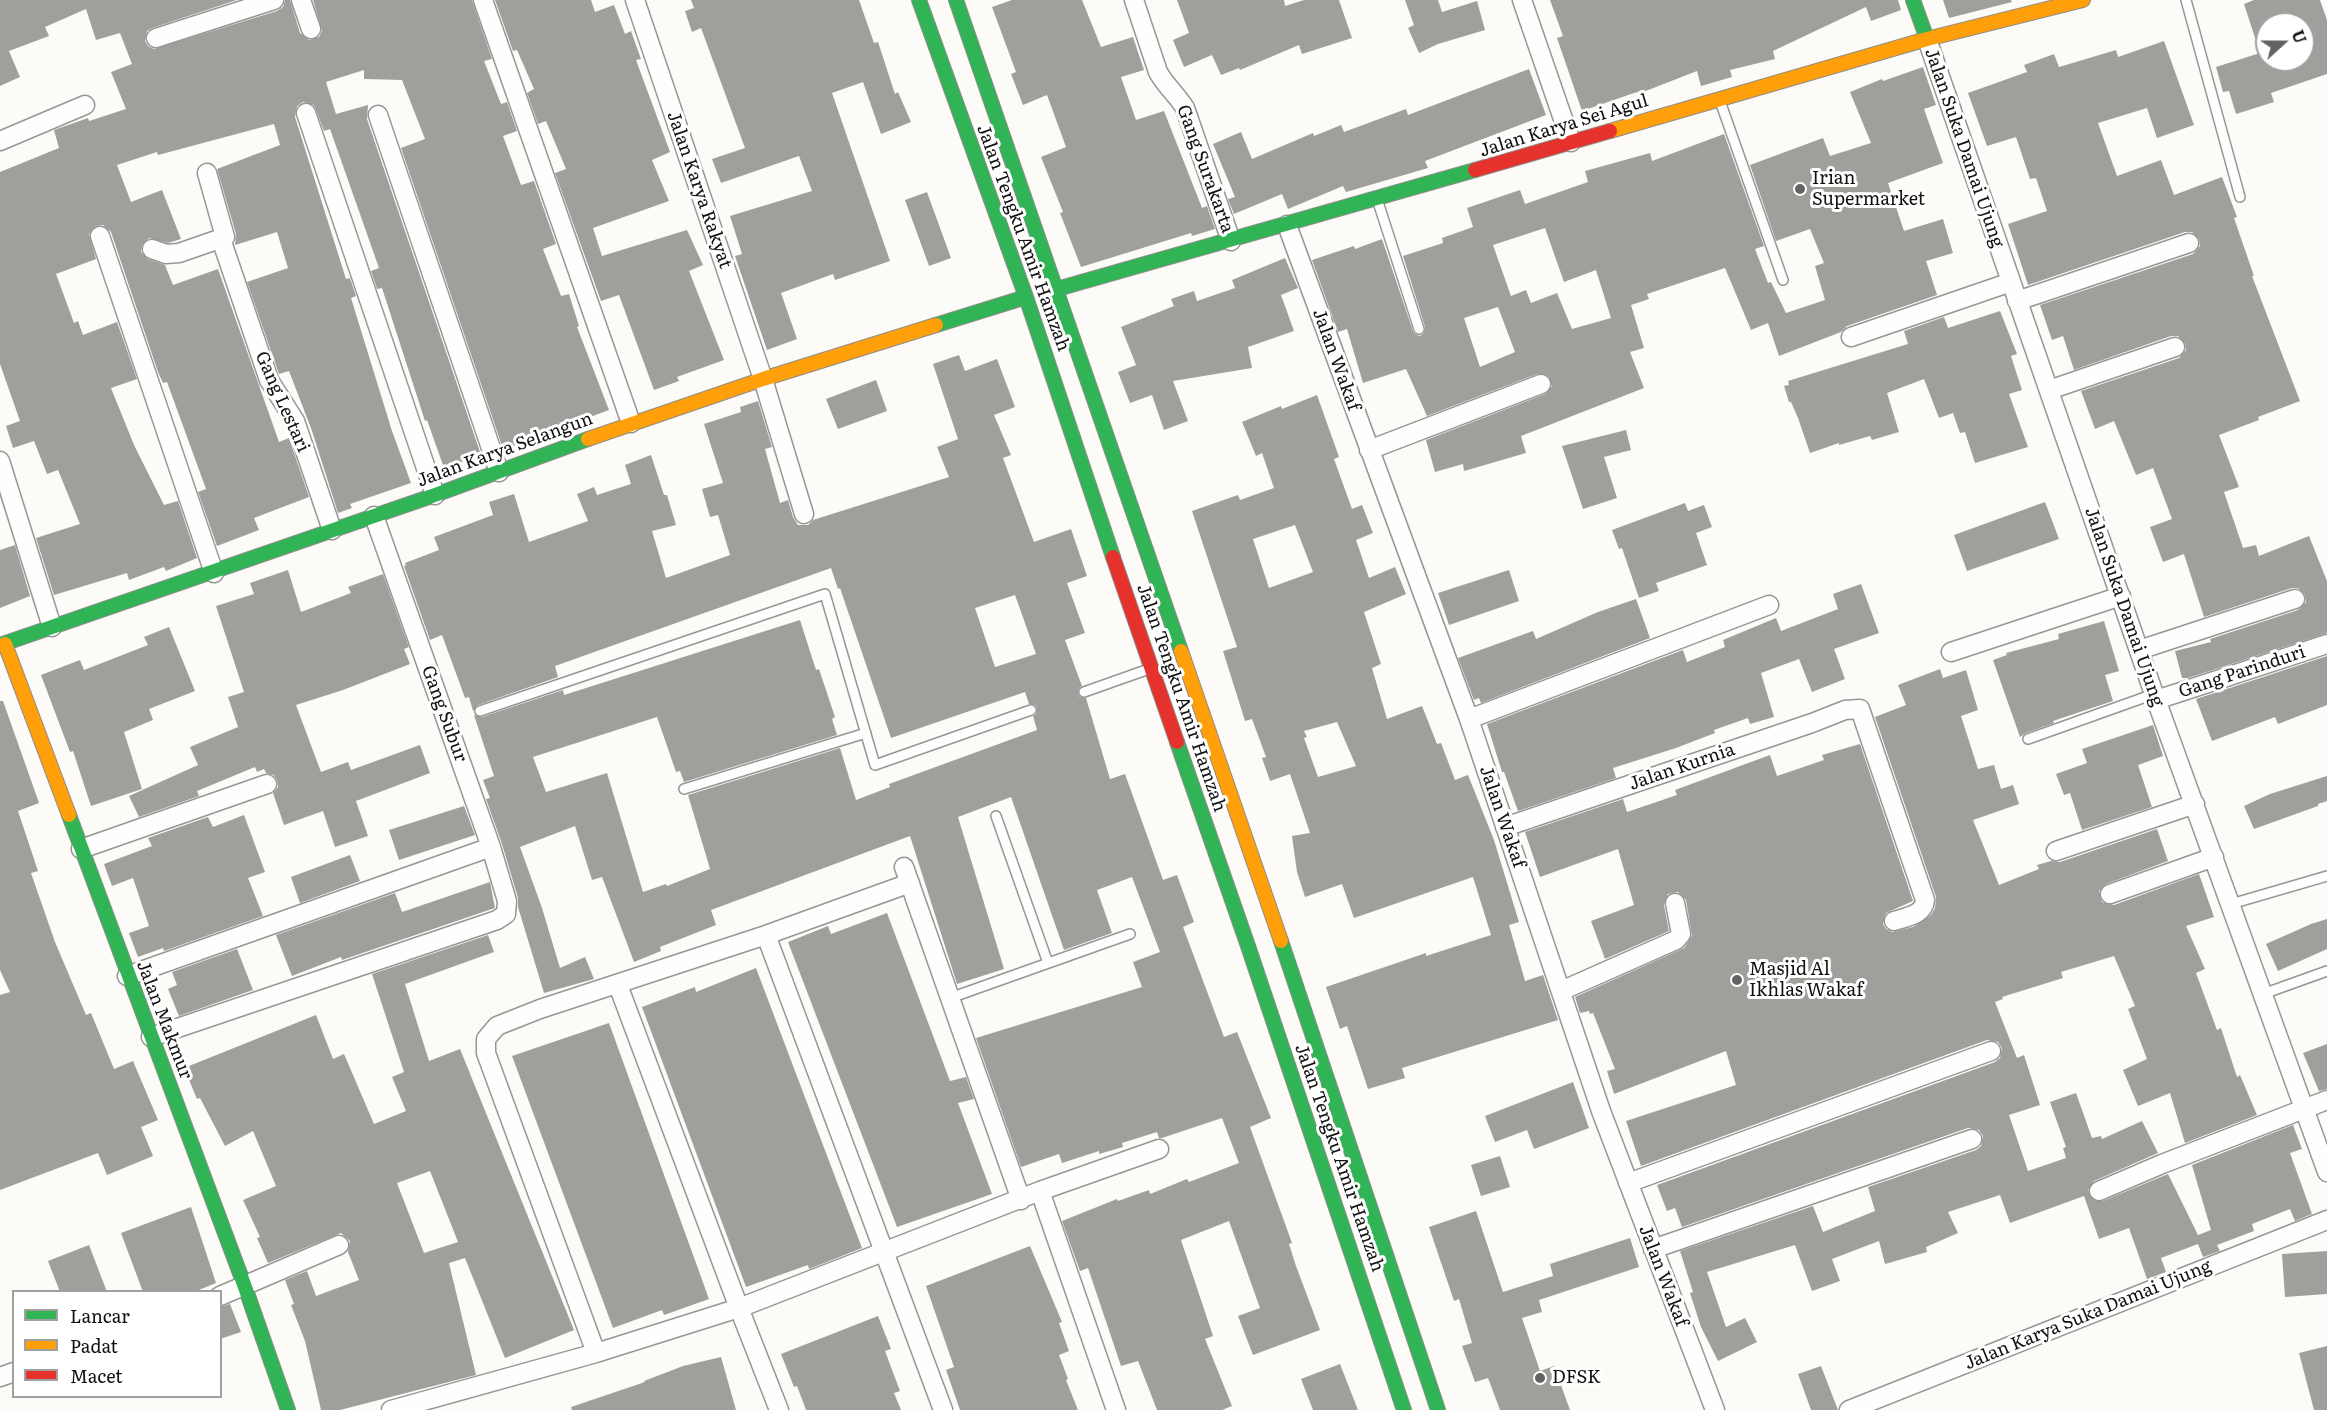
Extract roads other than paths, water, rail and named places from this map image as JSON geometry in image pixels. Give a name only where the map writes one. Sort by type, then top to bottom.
[{"type":"main road","name":"Jalan Tengku Amir Hamzah","points":[[919,0],[1026,297],[1151,668],[1264,941],[1438,1410]]},
{"type":"main road","name":"Jalan Tengku Amir Hamzah","points":[[956,0],[1057,289],[1264,941],[1404,1410]]},
{"type":"main road","points":[[1913,0],[1927,39]]},
{"type":"main road","name":"Jalan Karya Sei Agul","points":[[1057,289],[1377,200],[1719,98],[1927,39],[2083,0]]},
{"type":"main road","name":"Jalan Karya Selangun","points":[[2,645],[435,495],[631,423],[763,379],[1026,297]]},
{"type":"main road","name":"Jalan Makmur","points":[[2,645],[152,1037],[288,1410]]},
{"type":"street","points":[[156,38],[274,0]]},
{"type":"street","points":[[301,0],[311,29]]},
{"type":"street","points":[[483,0],[631,423]]},
{"type":"street","name":"Jalan Karya Rakyat","points":[[635,0],[763,379],[804,514]]},
{"type":"street","name":"Gang Surakarta","points":[[1134,0],[1158,72],[1163,82],[1185,108],[1231,241]]},
{"type":"street","points":[[1522,0],[1571,142]]},
{"type":"street","name":"Jalan Suka Damai Ujung","points":[[1927,39],[2155,697],[2327,1172]]},
{"type":"street","points":[[0,141],[85,105]]},
{"type":"street","points":[[306,113],[435,495]]},
{"type":"street","points":[[378,115],[499,472]]},
{"type":"street","name":"Gang Lestari","points":[[207,173],[226,234],[221,239],[269,380],[295,421],[332,530]]},
{"type":"street","name":"Jalan Wakaf","points":[[1287,225],[1469,718],[1601,1111],[1715,1410]]},
{"type":"street","points":[[100,236],[214,573]]},
{"type":"street","points":[[152,249],[166,254],[179,253],[221,239]]},
{"type":"street","points":[[2017,301],[2189,243]]},
{"type":"street","points":[[1851,336],[2011,282]]},
{"type":"street","points":[[2049,390],[2175,347]]},
{"type":"street","points":[[1369,450],[1541,384]]},
{"type":"street","points":[[0,461],[52,627]]},
{"type":"street","name":"Gang Subur","points":[[152,1037],[497,920],[506,914],[507,900],[491,847],[374,516]]},
{"type":"street","points":[[1951,652],[2121,596]]},
{"type":"street","points":[[2139,650],[2295,599]]},
{"type":"street","points":[[1469,718],[1769,605]]},
{"type":"street","name":"Gang Parinduri","points":[[2155,697],[2327,644]]},
{"type":"street","name":"Jalan Kurnia","points":[[1504,826],[1845,710],[1860,709],[1925,900],[1921,912],[1894,921]]},
{"type":"street","points":[[81,849],[267,784]]},
{"type":"street","points":[[2056,851],[2195,804]]},
{"type":"street","points":[[127,975],[491,847]]},
{"type":"street","points":[[2110,894],[2214,857]]},
{"type":"street","points":[[596,1353],[485,1047],[486,1039],[496,1026],[540,1009],[766,935],[907,875],[1021,1200]]},
{"type":"street","points":[[1561,992],[1676,940],[1681,934],[1675,903]]},
{"type":"street","points":[[766,935],[943,1410]]},
{"type":"street","points":[[618,985],[779,1410]]},
{"type":"street","points":[[1628,1183],[1991,1051]]},
{"type":"street","points":[[2099,1191],[2327,1100]]},
{"type":"street","points":[[1653,1249],[1972,1139]]},
{"type":"street","points":[[391,1410],[596,1353],[739,1308],[1040,1191],[1159,1149]]},
{"type":"street","points":[[1040,1191],[1116,1410]]},
{"type":"street","name":"Jalan Karya Suka Damai Ujung","points":[[1849,1410],[2327,1220]]},
{"type":"street","points":[[222,1295],[339,1245]]},
{"type":"lane","points":[[2186,0],[2240,196]]},
{"type":"lane","points":[[1719,98],[1783,280]]},
{"type":"lane","points":[[1377,200],[1419,329]]},
{"type":"lane","points":[[480,711],[825,594],[875,765],[1031,710]]},
{"type":"lane","points":[[1084,692],[1151,668]]},
{"type":"lane","points":[[2028,739],[2155,697]]},
{"type":"lane","points":[[684,789],[866,733]]},
{"type":"lane","points":[[996,816],[1048,963]]},
{"type":"lane","points":[[2230,904],[2327,876]]},
{"type":"lane","points":[[950,998],[1130,934]]},
{"type":"lane","points":[[2263,994],[2327,971]]},
{"type":"place","name":"Irian Supermarket","points":[[1800,189]]},
{"type":"place","name":"Masjid Al Ikhlas Wakaf","points":[[1737,980]]},
{"type":"place","name":"DFSK","points":[[1540,1378]]}]
